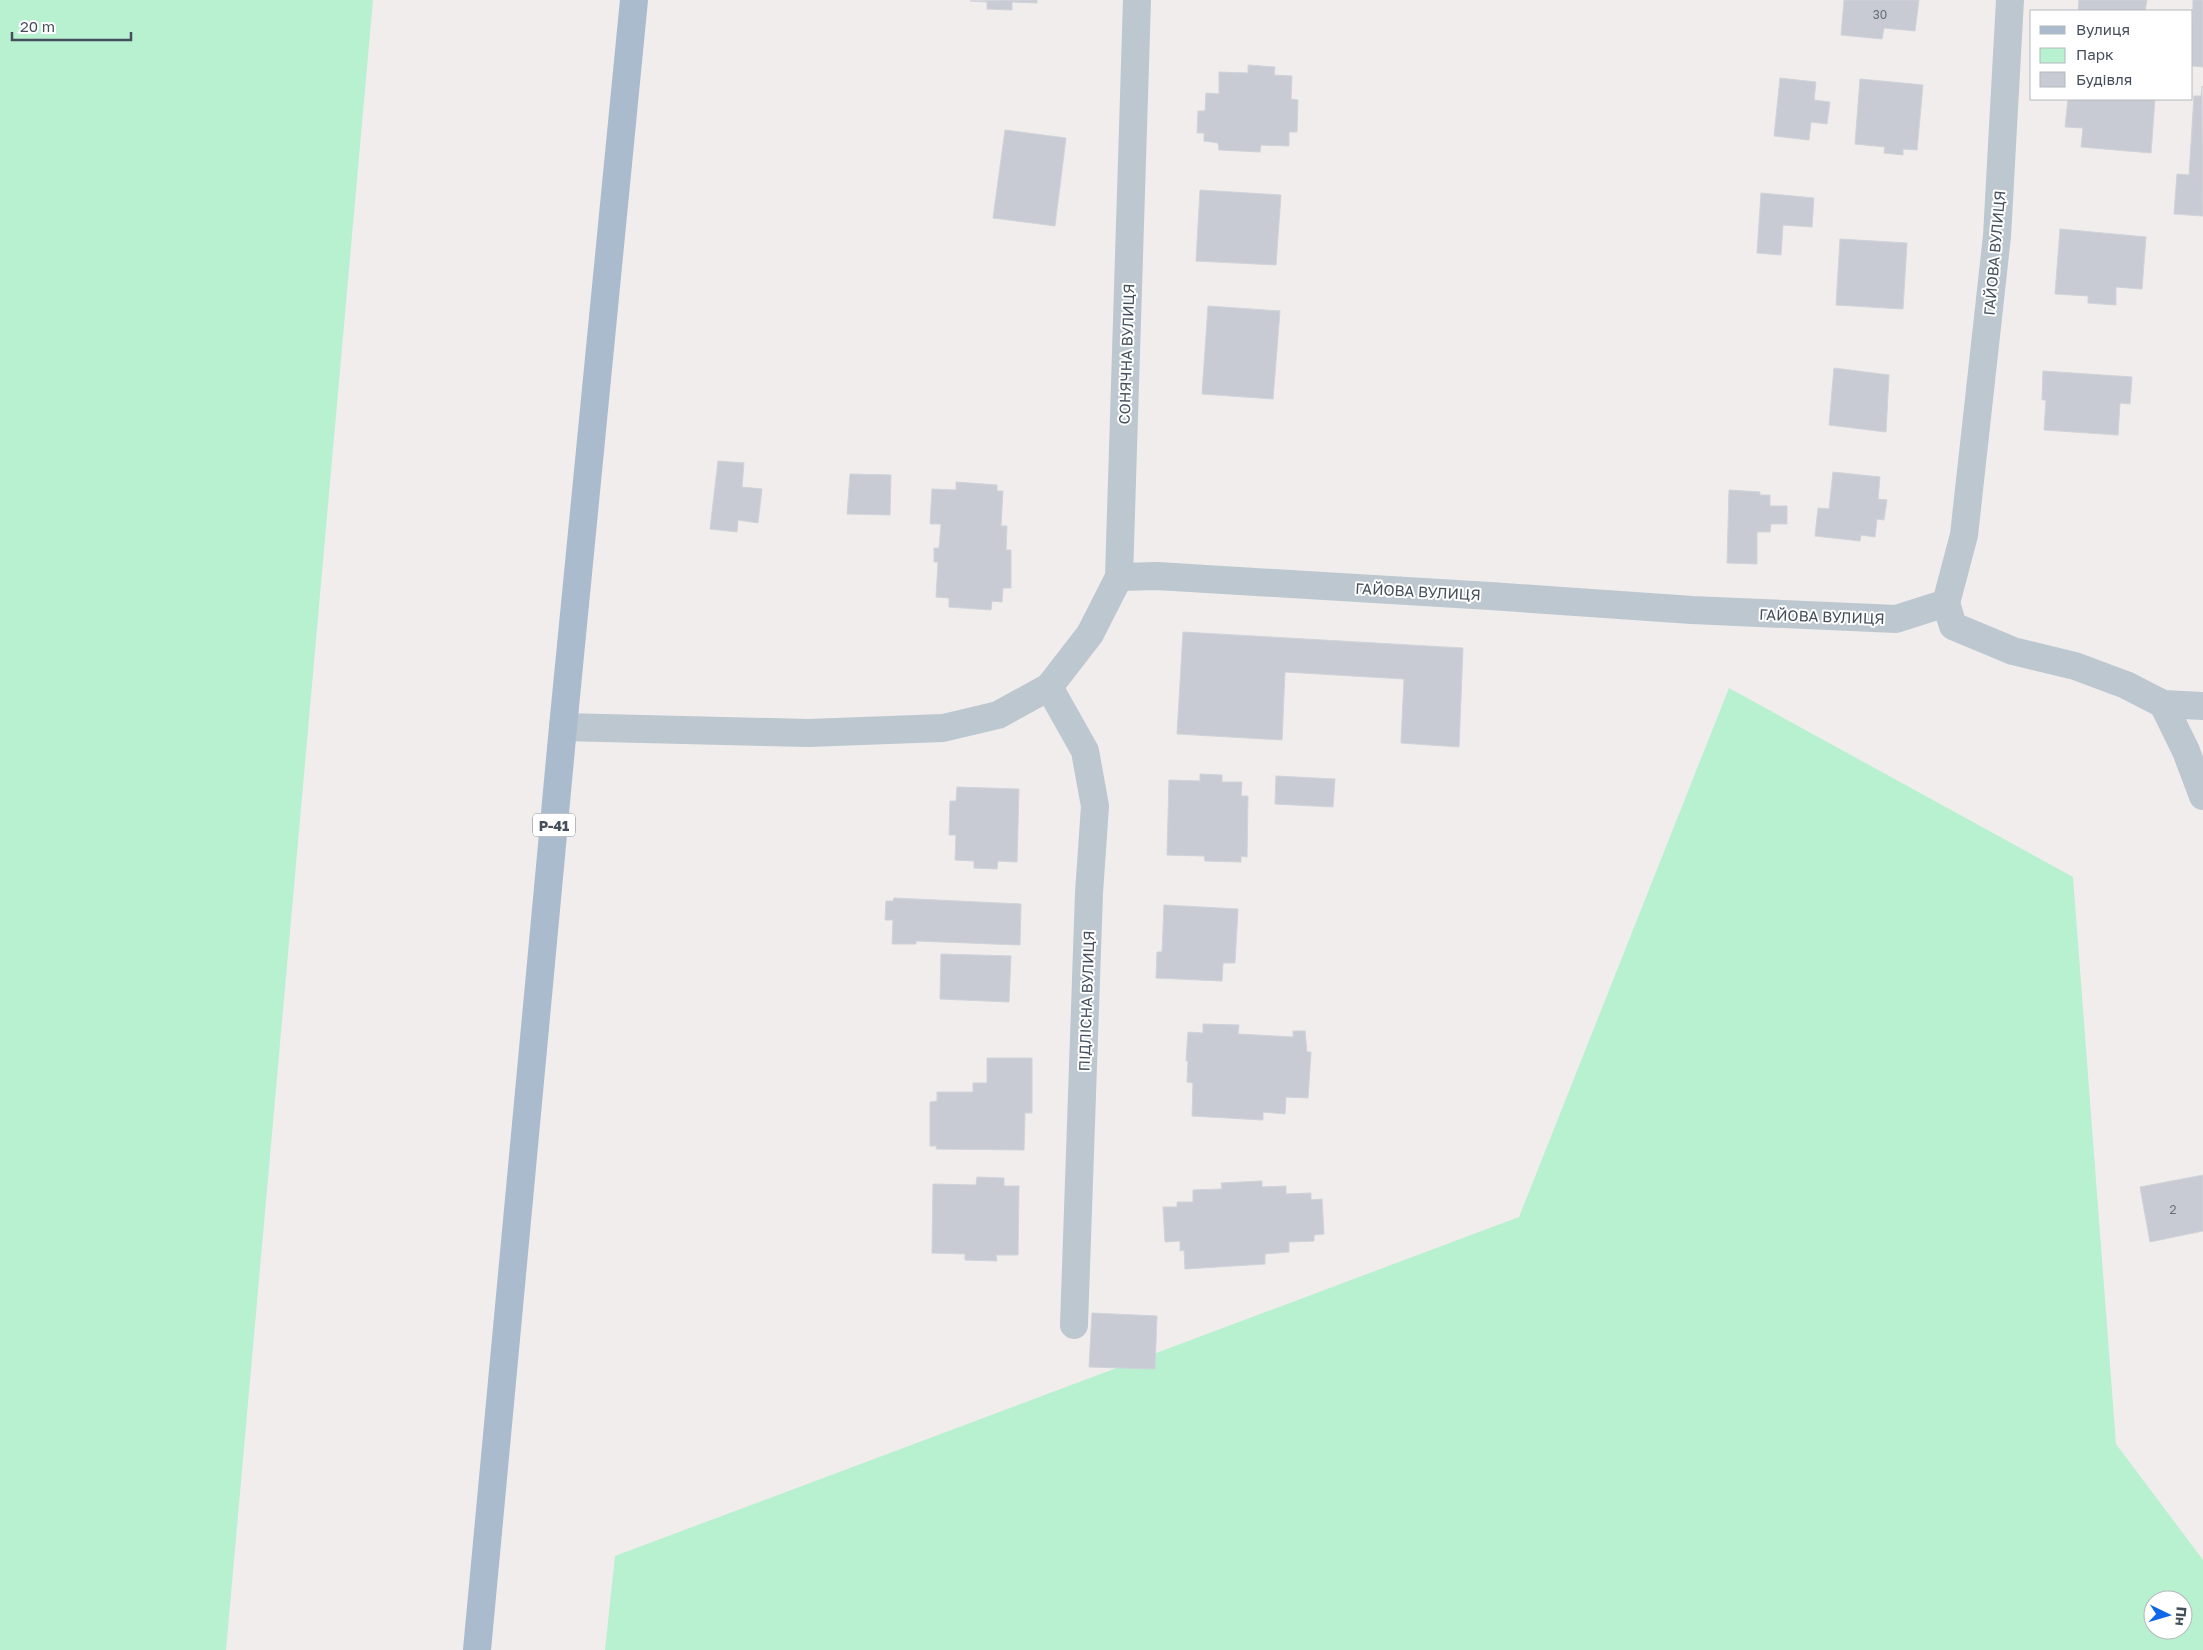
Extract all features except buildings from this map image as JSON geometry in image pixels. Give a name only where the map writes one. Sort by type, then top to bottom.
[{"type":"main road","name":"Р-41","points":[[477,1650],[563,727],[634,0]]},
{"type":"street","name":"СОНЯЧНА ВУЛИЦЯ","points":[[1049,687],[1090,634],[1119,577],[1137,0]]},
{"type":"street","name":"ГАЙОВА ВУЛИЦЯ","points":[[1119,577],[1158,576],[1692,610],[1896,619],[1946,603],[1964,535],[1996,246],[2010,0]]},
{"type":"street","points":[[1946,603],[1953,626],[2013,651],[2075,666],[2126,685],[2163,704],[2203,706]]},
{"type":"street","points":[[563,727],[808,733],[943,728],[998,715],[1049,687]]},
{"type":"street","name":"ПІДЛІСНА ВУЛИЦЯ","points":[[1049,687],[1085,751],[1095,806],[1074,1325]]},
{"type":"street","points":[[2163,704],[2186,751],[2203,796]]},
{"type":"green space","points":[[0,0],[373,0],[226,1650],[0,1650]]},
{"type":"green space","points":[[1729,688],[2073,877],[2116,1444],[2203,1560],[2203,1650],[605,1650],[615,1556],[1519,1217]]}]
